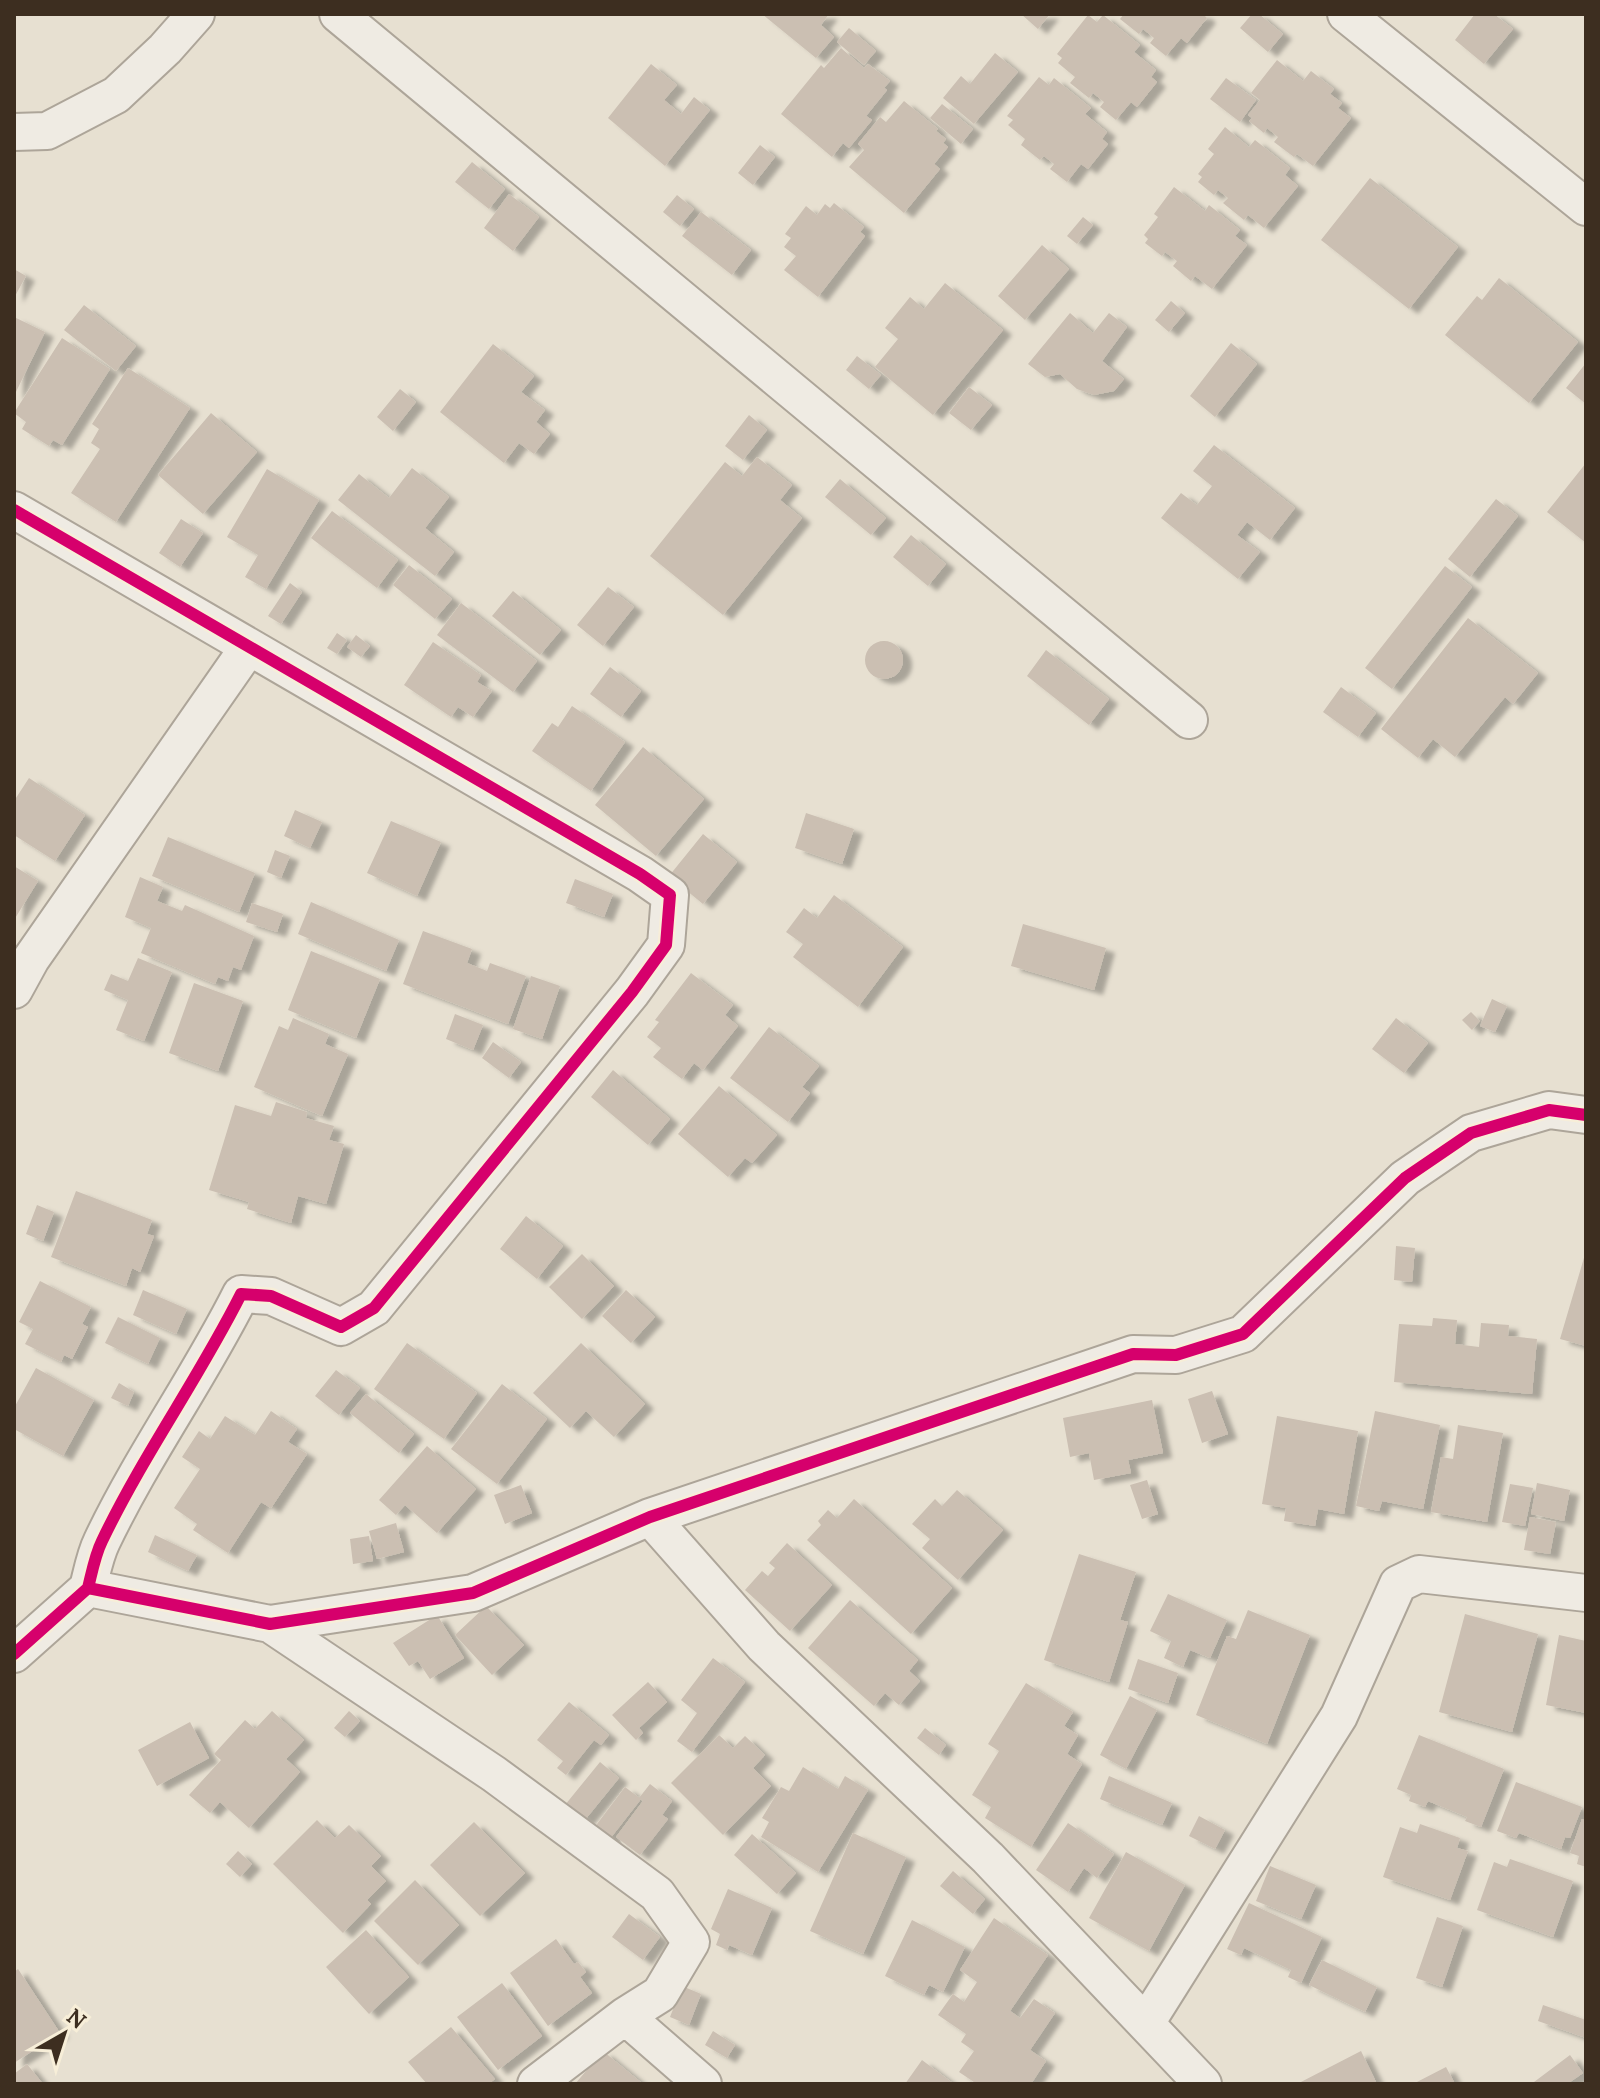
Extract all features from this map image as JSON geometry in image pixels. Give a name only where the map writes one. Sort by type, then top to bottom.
[{"type":"street","points":[[14,132],[47,131],[116,95],[165,49],[196,14]]},
{"type":"street","points":[[338,14],[1189,720]]},
{"type":"street","points":[[1346,14],[1586,207]]},
{"type":"street","points":[[14,510],[640,874],[670,895],[666,945],[574,1065],[374,1308],[341,1327],[271,1296],[241,1294],[215,1346],[184,1392],[101,1543],[88,1588],[14,1654]]},
{"type":"street","points":[[20,966],[248,648]]},
{"type":"street","points":[[88,1588],[270,1624],[473,1593],[650,1517],[1133,1354],[1176,1355],[1243,1334],[1405,1178],[1471,1133],[1549,1110],[1586,1115]]},
{"type":"street","points":[[650,1517],[764,1646],[988,1858],[1203,2084]]},
{"type":"street","points":[[1146,2023],[1339,1716],[1398,1584],[1419,1574],[1586,1593]]},
{"type":"street","points":[[270,1624],[494,1774],[657,1894],[691,1942],[660,1994],[625,2016],[536,2084]]},
{"type":"street","points":[[625,2016],[703,2084]]},
{"type":"building","points":[[762,14],[829,14],[821,25],[834,37],[816,58]]},
{"type":"building","points":[[1021,14],[1050,14],[1038,29]]},
{"type":"building","points":[[1124,14],[1203,14],[1207,18],[1187,43],[1181,38],[1166,56],[1150,43],[1154,38],[1143,29],[1139,34],[1120,19]]},
{"type":"building","points":[[1252,14],[1259,14],[1283,34],[1268,52],[1240,28]]},
{"type":"building","points":[[1475,14],[1494,14],[1513,29],[1484,64],[1455,40]]},
{"type":"building","points":[[1088,15],[1097,22],[1103,15],[1140,45],[1134,52],[1156,70],[1151,77],[1157,82],[1137,107],[1131,102],[1116,120],[1100,107],[1104,102],[1093,93],[1089,98],[1070,83],[1075,77],[1058,63],[1062,58],[1057,54]]},
{"type":"building","points":[[849,28],[876,51],[864,65],[837,42]]},
{"type":"building","points":[[841,48],[864,68],[868,64],[890,81],[884,88],[887,90],[866,116],[872,120],[849,148],[843,143],[832,157],[781,114],[821,65],[824,68]]},
{"type":"building","points":[[995,53],[1018,72],[974,124],[943,98],[961,76],[970,84]]},
{"type":"building","points":[[1277,60],[1303,81],[1311,71],[1334,89],[1330,94],[1342,103],[1338,108],[1351,118],[1313,166],[1274,142],[1278,137],[1267,128],[1264,133],[1249,121],[1252,118],[1248,115],[1260,100],[1251,93]]},
{"type":"building","points":[[651,64],[677,85],[664,100],[681,114],[694,97],[710,110],[665,166],[608,118]]},
{"type":"building","points":[[1039,77],[1049,85],[1054,78],[1091,108],[1085,114],[1107,132],[1102,139],[1108,144],[1088,169],[1081,164],[1067,182],[1050,169],[1054,164],[1044,156],[1040,160],[1021,145],[1025,139],[1008,125],[1013,120],[1007,116]]},
{"type":"building","points":[[1226,78],[1256,100],[1240,122],[1210,99]]},
{"type":"building","points":[[904,101],[938,129],[936,131],[946,139],[943,143],[948,147],[934,164],[940,169],[904,213],[849,167],[864,150],[858,144],[880,117],[886,122]]},
{"type":"building","points":[[942,104],[973,129],[961,144],[930,118]]},
{"type":"building","points":[[1225,127],[1249,147],[1255,140],[1290,168],[1285,175],[1298,186],[1264,228],[1248,215],[1244,220],[1223,203],[1228,198],[1218,190],[1214,195],[1198,182],[1202,177],[1198,174],[1214,154],[1208,149]]},
{"type":"building","points":[[760,145],[775,157],[753,185],[738,173]]},
{"type":"building","points":[[472,162],[505,189],[489,209],[455,182]]},
{"type":"building","points":[[1370,178],[1458,247],[1409,309],[1321,240]]},
{"type":"building","points":[[1174,187],[1205,211],[1209,205],[1240,230],[1235,236],[1247,245],[1212,289],[1195,276],[1191,281],[1173,266],[1177,261],[1165,252],[1162,256],[1145,243],[1148,239],[1144,235],[1158,217],[1154,214]]},
{"type":"building","points":[[509,194],[539,217],[513,251],[484,228]]},
{"type":"building","points":[[677,195],[694,209],[680,226],[663,212]]},
{"type":"building","points":[[834,203],[864,227],[860,232],[865,236],[818,297],[784,270],[796,256],[784,247],[791,238],[785,234],[806,206],[817,215],[825,204],[830,208]]},
{"type":"building","points":[[701,212],[751,250],[732,275],[682,236]]},
{"type":"building","points":[[1083,217],[1093,225],[1077,244],[1067,236]]},
{"type":"building","points":[[1042,245],[1069,269],[1025,320],[998,296]]},
{"type":"building","points":[[14,269],[26,276],[14,298]]},
{"type":"building","points":[[1499,278],[1578,342],[1529,403],[1445,335],[1477,296],[1482,300]]},
{"type":"building","points":[[945,283],[1003,330],[933,415],[875,367],[898,339],[885,328],[910,297],[924,309]]},
{"type":"building","points":[[1171,301],[1185,313],[1169,332],[1155,320]]},
{"type":"building","points":[[84,305],[136,346],[116,371],[64,330]]},
{"type":"building","points":[[1070,313],[1093,333],[1109,313],[1127,327],[1102,361],[1124,379],[1114,391],[1094,395],[1077,389],[1060,374],[1045,377],[1028,364]]},
{"type":"building","points":[[14,317],[45,332],[14,396]]},
{"type":"building","points":[[62,338],[110,369],[62,445],[53,440],[49,446],[22,429],[26,422],[14,413]]},
{"type":"building","points":[[1231,343],[1257,364],[1215,417],[1190,396]]},
{"type":"building","points":[[493,344],[534,376],[521,392],[545,410],[536,422],[550,434],[534,454],[519,443],[504,463],[440,412]]},
{"type":"building","points":[[857,356],[881,375],[869,389],[846,370]]},
{"type":"building","points":[[1586,363],[1586,404],[1566,388]]},
{"type":"building","points":[[128,368],[190,408],[116,522],[71,493],[100,449],[91,443],[99,429],[92,424]]},
{"type":"building","points":[[969,387],[992,405],[971,430],[949,413]]},
{"type":"building","points":[[400,389],[416,402],[393,431],[377,417]]},
{"type":"building","points":[[211,413],[257,452],[203,514],[158,475]]},
{"type":"building","points":[[749,415],[767,430],[743,460],[725,446]]},
{"type":"building","points":[[1214,445],[1295,508],[1270,540],[1247,522],[1237,535],[1260,552],[1238,579],[1161,518],[1181,493],[1197,505],[1212,486],[1193,471]]},
{"type":"building","points":[[757,457],[792,485],[780,500],[802,518],[723,615],[650,556],[725,462],[742,476]]},
{"type":"building","points":[[1586,463],[1586,543],[1547,512]]},
{"type":"building","points":[[412,468],[449,497],[425,528],[454,552],[435,576],[338,500],[359,474],[389,498]]},
{"type":"building","points":[[267,469],[319,500],[266,589],[245,577],[258,555],[227,537]]},
{"type":"building","points":[[840,479],[886,518],[871,535],[825,497]]},
{"type":"building","points":[[1496,499],[1518,516],[1470,577],[1448,559]]},
{"type":"building","points":[[332,511],[398,560],[377,588],[311,538]]},
{"type":"building","points":[[181,519],[203,533],[180,567],[159,553]]},
{"type":"building","points":[[911,535],[946,564],[928,586],[893,557]]},
{"type":"building","points":[[409,565],[452,599],[435,619],[393,585]]},
{"type":"building","points":[[1445,566],[1472,587],[1392,689],[1365,668]]},
{"type":"building","points":[[290,583],[302,592],[281,624],[268,616]]},
{"type":"building","points":[[608,587],[634,607],[603,646],[577,625]]},
{"type":"building","points":[[513,591],[561,630],[540,655],[492,616]]},
{"type":"building","points":[[461,603],[537,661],[513,692],[437,635]]},
{"type":"building","points":[[1468,618],[1538,673],[1513,704],[1505,697],[1455,757],[1433,739],[1418,758],[1381,729]]},
{"type":"building","points":[[337,633],[347,640],[337,654],[327,648]]},
{"type":"building","points":[[356,635],[370,646],[361,657],[347,647]]},
{"type":"building","points":[[884,641],[897,647],[903,660],[897,673],[884,679],[871,673],[865,660],[871,647]]},
{"type":"building","points":[[433,642],[481,675],[477,682],[492,691],[473,717],[458,707],[451,717],[404,685]]},
{"type":"building","points":[[1046,650],[1109,699],[1089,725],[1027,676]]},
{"type":"building","points":[[610,667],[641,691],[621,717],[590,694]]},
{"type":"building","points":[[1341,687],[1376,713],[1358,737],[1323,712]]},
{"type":"building","points":[[572,706],[625,742],[591,791],[532,751],[552,723],[558,727]]},
{"type":"building","points":[[643,747],[704,799],[656,856],[595,805]]},
{"type":"building","points":[[29,778],[85,815],[55,861],[14,835],[14,801]]},
{"type":"building","points":[[295,810],[322,822],[310,848],[284,836]]},
{"type":"building","points":[[806,813],[854,829],[842,864],[795,848]]},
{"type":"building","points":[[391,821],[441,842],[417,896],[367,873]]},
{"type":"building","points":[[703,834],[737,862],[703,904],[669,876]]},
{"type":"building","points":[[168,837],[255,873],[239,912],[152,876]]},
{"type":"building","points":[[275,850],[290,856],[281,878],[267,872]]},
{"type":"building","points":[[14,866],[38,881],[14,920]]},
{"type":"building","points":[[140,877],[163,887],[157,901],[182,911],[185,905],[254,936],[241,970],[233,967],[228,981],[218,977],[215,984],[141,953],[151,928],[125,917]]},
{"type":"building","points":[[575,879],[613,894],[604,917],[566,903]]},
{"type":"building","points":[[834,895],[903,947],[858,1007],[793,957],[803,944],[786,932],[804,908],[817,918]]},
{"type":"building","points":[[311,902],[399,940],[386,971],[298,934]]},
{"type":"building","points":[[252,903],[283,914],[277,932],[246,922]]},
{"type":"building","points":[[1023,924],[1106,948],[1094,990],[1011,966]]},
{"type":"building","points":[[423,931],[472,949],[467,963],[487,971],[490,963],[526,976],[508,1024],[403,984]]},
{"type":"building","points":[[311,951],[380,979],[356,1038],[288,1010]]},
{"type":"building","points":[[138,958],[172,972],[144,1041],[116,1030],[128,1000],[104,990],[111,974],[128,981]]},
{"type":"building","points":[[691,973],[733,1005],[725,1015],[738,1026],[703,1070],[694,1063],[682,1079],[653,1057],[661,1048],[647,1037],[659,1022],[655,1020]]},
{"type":"building","points":[[531,976],[560,986],[542,1039],[513,1029]]},
{"type":"building","points":[[194,983],[243,1001],[218,1071],[169,1053]]},
{"type":"building","points":[[1492,999],[1507,1006],[1495,1032],[1480,1026]]},
{"type":"building","points":[[1471,1012],[1480,1021],[1472,1030],[1462,1020]]},
{"type":"building","points":[[455,1014],[483,1025],[473,1050],[446,1039]]},
{"type":"building","points":[[293,1018],[329,1034],[325,1044],[348,1054],[322,1116],[254,1087],[279,1026],[288,1030]]},
{"type":"building","points":[[1396,1018],[1428,1043],[1404,1073],[1372,1049]]},
{"type":"building","points":[[769,1027],[819,1066],[802,1087],[810,1093],[788,1122],[730,1078]]},
{"type":"building","points":[[493,1042],[521,1062],[509,1078],[482,1058]]},
{"type":"building","points":[[613,1070],[670,1119],[648,1145],[591,1097]]},
{"type":"building","points":[[719,1086],[777,1135],[752,1163],[745,1158],[728,1177],[678,1134]]},
{"type":"building","points":[[276,1102],[307,1112],[306,1118],[334,1126],[329,1140],[344,1144],[326,1204],[298,1196],[291,1223],[247,1209],[249,1202],[209,1190],[235,1105],[271,1116]]},
{"type":"building","points":[[76,1191],[152,1220],[147,1234],[154,1236],[140,1272],[132,1268],[126,1286],[51,1257]]},
{"type":"building","points":[[37,1205],[54,1212],[43,1241],[26,1234]]},
{"type":"building","points":[[526,1216],[563,1246],[537,1279],[500,1249]]},
{"type":"building","points":[[1396,1246],[1415,1248],[1412,1282],[1394,1280]]},
{"type":"building","points":[[1586,1251],[1586,1346],[1560,1339]]},
{"type":"building","points":[[582,1254],[614,1286],[582,1319],[549,1287]]},
{"type":"building","points":[[40,1281],[91,1307],[82,1324],[88,1327],[72,1359],[64,1355],[61,1362],[25,1344],[33,1329],[19,1322]]},
{"type":"building","points":[[143,1290],[187,1309],[176,1334],[133,1315]]},
{"type":"building","points":[[626,1290],[655,1317],[631,1343],[602,1316]]},
{"type":"building","points":[[118,1317],[160,1338],[148,1364],[105,1343]]},
{"type":"building","points":[[1433,1318],[1457,1320],[1455,1344],[1479,1347],[1481,1323],[1509,1325],[1508,1336],[1537,1339],[1532,1394],[1394,1382],[1399,1324],[1432,1326]]},
{"type":"building","points":[[407,1343],[477,1393],[444,1439],[374,1389]]},
{"type":"building","points":[[581,1343],[645,1404],[614,1437],[586,1411],[570,1428],[533,1393]]},
{"type":"building","points":[[36,1368],[94,1400],[63,1456],[14,1429],[14,1408]]},
{"type":"building","points":[[336,1370],[360,1388],[339,1415],[315,1396]]},
{"type":"building","points":[[119,1383],[134,1392],[128,1406],[111,1398]]},
{"type":"building","points":[[502,1384],[547,1419],[497,1484],[451,1449]]},
{"type":"building","points":[[1212,1391],[1228,1434],[1202,1443],[1188,1399]]},
{"type":"building","points":[[366,1394],[414,1434],[399,1453],[350,1413]]},
{"type":"building","points":[[1152,1400],[1163,1453],[1128,1460],[1131,1473],[1094,1480],[1089,1453],[1070,1457],[1063,1418]]},
{"type":"building","points":[[271,1411],[297,1429],[288,1442],[307,1454],[271,1508],[261,1502],[228,1553],[193,1530],[197,1524],[174,1508],[200,1469],[182,1457],[199,1431],[210,1439],[225,1416],[255,1435]]},
{"type":"building","points":[[1375,1411],[1440,1425],[1423,1509],[1382,1501],[1379,1511],[1356,1506]]},
{"type":"building","points":[[1277,1416],[1358,1431],[1344,1514],[1318,1509],[1315,1526],[1284,1521],[1286,1508],[1262,1504]]},
{"type":"building","points":[[1458,1425],[1503,1433],[1487,1522],[1431,1512],[1441,1457],[1453,1459]]},
{"type":"building","points":[[427,1446],[476,1489],[437,1533],[405,1505],[396,1515],[379,1500]]},
{"type":"building","points":[[1147,1480],[1158,1514],[1142,1519],[1130,1485]]},
{"type":"building","points":[[1537,1483],[1570,1490],[1564,1521],[1531,1514]]},
{"type":"building","points":[[1510,1484],[1533,1488],[1525,1526],[1502,1522]]},
{"type":"building","points":[[521,1485],[532,1513],[505,1524],[494,1495]]},
{"type":"building","points":[[957,1490],[1003,1530],[958,1580],[922,1548],[930,1539],[912,1524],[935,1499],[942,1506]]},
{"type":"building","points":[[854,1499],[952,1588],[911,1634],[807,1540],[821,1525],[818,1521],[828,1510],[837,1518]]},
{"type":"building","points":[[1530,1517],[1556,1522],[1550,1554],[1524,1550]]},
{"type":"building","points":[[396,1523],[404,1552],[377,1559],[369,1531]]},
{"type":"building","points":[[155,1535],[197,1555],[188,1571],[148,1552]]},
{"type":"building","points":[[369,1536],[373,1561],[353,1564],[350,1539]]},
{"type":"building","points":[[787,1543],[832,1585],[790,1631],[745,1590],[762,1571],[768,1576],[775,1568],[769,1563]]},
{"type":"building","points":[[1079,1554],[1136,1572],[1120,1620],[1128,1622],[1109,1682],[1044,1660]]},
{"type":"building","points":[[1168,1594],[1227,1620],[1210,1658],[1190,1650],[1183,1667],[1164,1658],[1171,1641],[1150,1631]]},
{"type":"building","points":[[850,1600],[918,1660],[909,1671],[920,1681],[899,1705],[885,1693],[874,1706],[808,1648]]},
{"type":"building","points":[[486,1606],[524,1645],[492,1675],[455,1635]]},
{"type":"building","points":[[1248,1610],[1310,1635],[1267,1744],[1196,1715],[1227,1636],[1236,1639]]},
{"type":"building","points":[[1465,1614],[1538,1634],[1512,1732],[1439,1712]]},
{"type":"building","points":[[437,1615],[464,1658],[430,1679],[418,1661],[409,1666],[393,1643]]},
{"type":"building","points":[[1559,1635],[1586,1641],[1586,1713],[1546,1705]]},
{"type":"building","points":[[713,1658],[745,1682],[692,1752],[677,1741],[697,1713],[681,1700]]},
{"type":"building","points":[[1138,1659],[1178,1673],[1168,1703],[1128,1689]]},
{"type":"building","points":[[648,1682],[667,1702],[639,1728],[643,1733],[636,1740],[612,1715]]},
{"type":"building","points":[[1026,1683],[1073,1712],[1064,1726],[1078,1735],[1067,1754],[1082,1764],[1031,1847],[985,1818],[991,1807],[972,1795],[999,1751],[988,1744]]},
{"type":"building","points":[[1130,1696],[1157,1710],[1126,1769],[1100,1755]]},
{"type":"building","points":[[569,1702],[609,1735],[601,1745],[594,1740],[566,1775],[557,1768],[563,1761],[537,1740]]},
{"type":"building","points":[[272,1711],[304,1740],[286,1759],[300,1772],[249,1828],[220,1802],[210,1813],[189,1795],[221,1760],[214,1754],[245,1720],[255,1729]]},
{"type":"building","points":[[349,1711],[360,1721],[345,1737],[334,1728]]},
{"type":"building","points":[[190,1722],[209,1758],[157,1786],[138,1750]]},
{"type":"building","points":[[925,1728],[946,1745],[939,1755],[917,1738]]},
{"type":"building","points":[[719,1735],[733,1748],[745,1736],[765,1755],[753,1768],[771,1786],[723,1835],[671,1783]]},
{"type":"building","points":[[1419,1735],[1504,1769],[1481,1827],[1465,1821],[1467,1817],[1428,1801],[1425,1807],[1409,1801],[1411,1795],[1397,1789]]},
{"type":"building","points":[[600,1762],[619,1778],[584,1821],[565,1805]]},
{"type":"building","points":[[803,1767],[838,1789],[845,1776],[868,1790],[818,1872],[761,1837],[769,1822],[762,1818],[781,1787],[789,1791]]},
{"type":"building","points":[[1109,1776],[1172,1803],[1162,1825],[1100,1799]]},
{"type":"building","points":[[1516,1782],[1582,1807],[1570,1838],[1565,1837],[1561,1849],[1519,1833],[1516,1838],[1497,1831]]},
{"type":"building","points":[[650,1784],[672,1801],[662,1815],[668,1819],[640,1855],[616,1837],[643,1801],[639,1798]]},
{"type":"building","points":[[625,1787],[641,1799],[609,1840],[594,1828]]},
{"type":"building","points":[[1199,1816],[1225,1830],[1215,1849],[1189,1836]]},
{"type":"building","points":[[1582,1819],[1586,1821],[1586,1867],[1577,1864],[1579,1856],[1570,1853]]},
{"type":"building","points":[[317,1820],[335,1838],[349,1825],[381,1856],[371,1866],[386,1881],[367,1900],[371,1904],[343,1933],[273,1864]]},
{"type":"building","points":[[474,1822],[525,1873],[480,1916],[430,1865]]},
{"type":"building","points":[[1068,1823],[1114,1854],[1097,1878],[1084,1868],[1068,1892],[1036,1870]]},
{"type":"building","points":[[1420,1824],[1460,1838],[1457,1848],[1468,1851],[1450,1900],[1383,1877],[1400,1827],[1417,1833]]},
{"type":"building","points":[[853,1833],[906,1857],[863,1954],[810,1931]]},
{"type":"building","points":[[752,1834],[796,1873],[777,1894],[734,1855]]},
{"type":"building","points":[[238,1851],[252,1864],[240,1877],[226,1864]]},
{"type":"building","points":[[1126,1852],[1185,1885],[1149,1951],[1089,1918]]},
{"type":"building","points":[[1510,1859],[1573,1881],[1553,1937],[1477,1910],[1494,1862],[1507,1867]]},
{"type":"building","points":[[1270,1866],[1316,1885],[1301,1919],[1256,1901]]},
{"type":"building","points":[[953,1871],[985,1899],[973,1914],[940,1886]]},
{"type":"building","points":[[415,1880],[459,1925],[418,1965],[374,1921]]},
{"type":"building","points":[[728,1889],[772,1908],[752,1955],[729,1945],[727,1950],[716,1945],[720,1934],[711,1929]]},
{"type":"building","points":[[1249,1903],[1322,1937],[1301,1983],[1288,1977],[1291,1970],[1244,1948],[1241,1955],[1227,1949]]},
{"type":"building","points":[[629,1914],[660,1937],[643,1960],[612,1937]]},
{"type":"building","points":[[1437,1917],[1463,1926],[1442,1987],[1416,1978]]},
{"type":"building","points":[[994,1918],[1048,1955],[1010,2011],[1020,2018],[1034,1999],[1055,2013],[1030,2050],[1046,2061],[1031,2084],[1008,2081],[1006,2084],[977,2084],[959,2072],[974,2051],[961,2042],[966,2034],[938,2015],[953,1994],[964,2002],[977,1982],[960,1970]]},
{"type":"building","points":[[912,1920],[965,1947],[943,1992],[929,1985],[924,1995],[885,1976]]},
{"type":"building","points":[[366,1930],[409,1977],[369,2014],[326,1967]]},
{"type":"building","points":[[556,1939],[574,1964],[578,1962],[586,1972],[580,1977],[592,1993],[548,2026],[510,1973]]},
{"type":"building","points":[[1322,1960],[1377,1987],[1365,2012],[1309,1985]]},
{"type":"building","points":[[18,1969],[60,2033],[14,2063],[14,1972]]},
{"type":"building","points":[[502,1983],[542,2036],[498,2070],[457,2017]]},
{"type":"building","points":[[682,1986],[701,1994],[689,2025],[670,2017]]},
{"type":"building","points":[[1543,2005],[1586,2020],[1586,2038],[1538,2021]]},
{"type":"building","points":[[451,2027],[495,2079],[488,2084],[427,2084],[408,2062]]},
{"type":"building","points":[[713,2031],[735,2045],[727,2058],[705,2045]]},
{"type":"building","points":[[603,2051],[643,2084],[575,2084]]},
{"type":"building","points":[[1361,2051],[1377,2084],[1297,2084]]},
{"type":"building","points":[[1570,2055],[1583,2073],[1567,2084],[1534,2082]]},
{"type":"building","points":[[922,2060],[954,2084],[905,2084]]},
{"type":"building","points":[[27,2064],[43,2084],[14,2084],[14,2074]]},
{"type":"building","points":[[1446,2067],[1455,2084],[1413,2084]]},
{"type":"cycle path","points":[[14,510],[640,874],[670,895],[666,945],[632,992],[374,1308],[341,1327],[271,1296],[241,1294],[118,1509],[100,1546],[88,1588]]},
{"type":"cycle path","points":[[14,1654],[88,1588],[270,1624],[473,1593],[650,1517],[1133,1354],[1176,1355],[1243,1334],[1405,1178],[1471,1133],[1549,1110],[1586,1115]]}]
